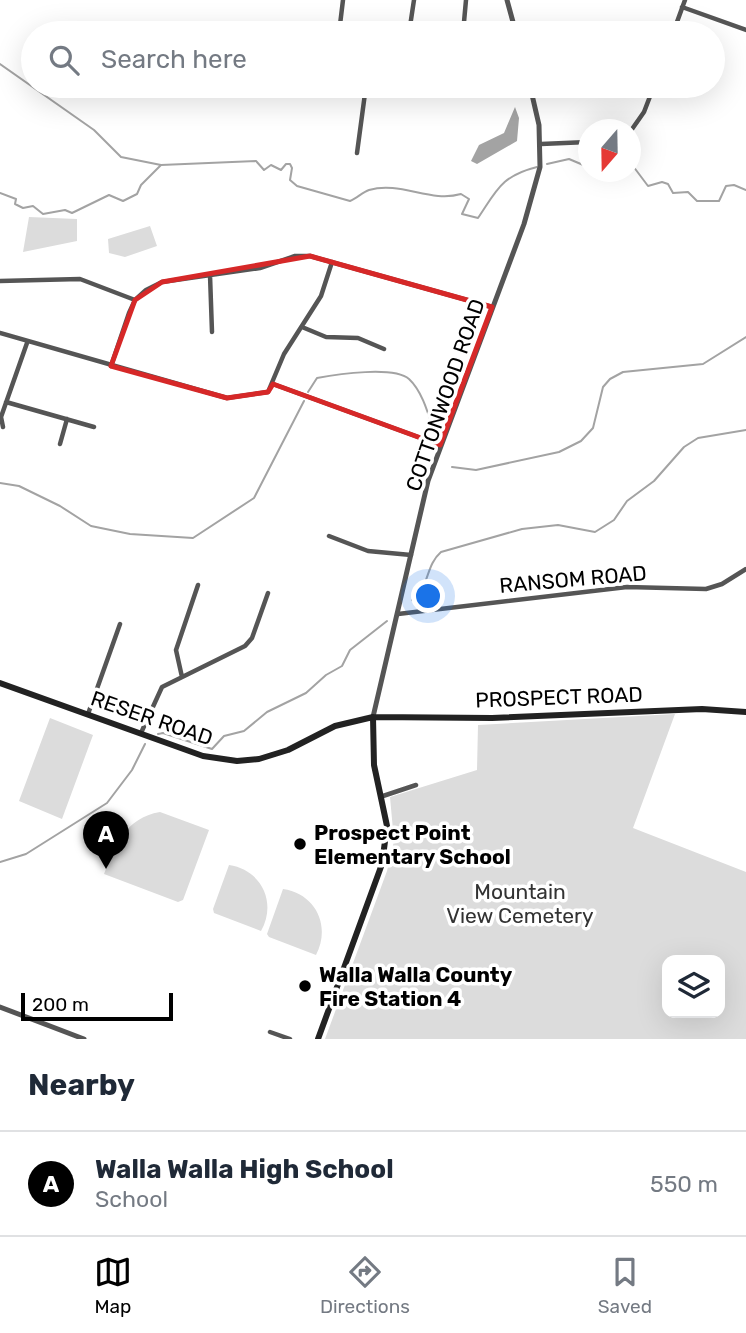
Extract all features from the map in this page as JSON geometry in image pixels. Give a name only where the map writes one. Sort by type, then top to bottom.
[{"type":"main road","name":"RESER ROAD","points":[[0,683],[203,756],[237,761],[272,756],[335,726],[373,717]]},
{"type":"main road","name":"PROSPECT ROAD","points":[[373,717],[492,718],[702,709],[746,712]]},
{"type":"main road","points":[[318,1039],[382,864],[387,826],[372,743],[373,717]]},
{"type":"street","points":[[341,21],[344,0]]},
{"type":"street","points":[[411,21],[414,0]]},
{"type":"street","points":[[464,21],[466,0]]},
{"type":"street","points":[[507,0],[513,21]]},
{"type":"street","points":[[677,21],[685,0]]},
{"type":"street","points":[[682,8],[720,21]]},
{"type":"street","points":[[725,23],[746,30]]},
{"type":"street","points":[[357,153],[364,98]]},
{"type":"street","name":"COTTONWOOD ROAD","points":[[373,717],[440,445],[524,224],[540,167],[541,144],[532,98]]},
{"type":"street","points":[[639,119],[649,98]]},
{"type":"street","points":[[541,144],[578,142]]},
{"type":"street","points":[[111,366],[135,300],[146,290],[162,282],[260,268],[295,256],[332,261],[492,307]]},
{"type":"street","points":[[0,333],[227,398],[268,392],[284,355],[321,296],[332,261]]},
{"type":"street","points":[[211,275],[212,332]]},
{"type":"street","points":[[0,281],[80,279],[135,300]]},
{"type":"street","points":[[302,327],[326,337],[358,338],[384,349]]},
{"type":"street","points":[[3,428],[1,417],[27,342]]},
{"type":"street","points":[[273,384],[440,445]]},
{"type":"street","points":[[6,402],[94,427]]},
{"type":"street","points":[[60,444],[67,419]]},
{"type":"street","points":[[329,536],[368,551],[411,555]]},
{"type":"street","name":"RANSOM ROAD","points":[[398,614],[626,587],[706,589],[722,584],[746,569]]},
{"type":"street","points":[[182,677],[176,650],[198,584]]},
{"type":"street","points":[[141,733],[162,687],[245,646],[252,638],[268,593]]},
{"type":"street","points":[[88,714],[120,624]]},
{"type":"street","points":[[383,796],[416,785]]},
{"type":"street","points":[[0,1007],[84,1039]]},
{"type":"street","points":[[270,1032],[290,1039]]},
{"type":"highlighted area","points":[[310,256],[492,307],[440,445],[273,384],[268,392],[227,398],[111,366],[135,300],[162,282]]},
{"type":"green space","points":[[29,217],[77,219],[77,241],[23,252]]},
{"type":"green space","points":[[150,226],[157,246],[125,257],[109,253],[108,239]]},
{"type":"green space","name":"Mountain View Cemetery","points":[[675,714],[633,828],[746,872],[746,1039],[325,1039],[387,871],[394,841],[390,797],[477,770],[478,725]]},
{"type":"green space","points":[[50,718],[93,735],[62,819],[19,801]]},
{"type":"green space","points":[[160,812],[209,830],[183,900],[178,902],[104,874],[123,834],[138,820]]},
{"type":"green space","points":[[229,865],[250,873],[263,889],[267,910],[261,931],[214,913],[213,909]]},
{"type":"green space","points":[[283,889],[304,897],[318,913],[322,933],[316,955],[267,934]]},
{"type":"shaded area","points":[[515,107],[519,118],[517,141],[477,164],[471,161],[479,145],[504,133]]},
{"type":"waterway","points":[[0,64],[21,79]]},
{"type":"waterway","points":[[48,98],[94,130],[121,157],[161,165]]},
{"type":"waterway","points":[[547,164],[569,159],[578,163]]},
{"type":"waterway","points":[[0,193],[16,199],[15,204],[23,208],[33,206],[43,214],[65,210],[72,213],[109,195],[123,201],[137,194],[141,185],[161,165],[256,161],[264,170],[271,165],[281,170],[286,164],[290,164],[290,180],[297,186],[350,201],[367,191],[381,188],[438,196],[461,194],[469,199],[462,214],[478,218],[501,185],[515,175],[537,167]]},
{"type":"waterway","points":[[641,177],[648,186],[662,182],[668,184],[673,193],[688,192],[697,201],[719,201],[726,186],[734,185],[746,190]]},
{"type":"waterway","points":[[452,467],[476,470],[559,452],[581,441],[593,428],[603,387],[610,379],[623,372],[703,364],[746,337]]},
{"type":"waterway","points":[[308,392],[317,378],[365,372],[402,375],[418,390],[433,429]]},
{"type":"waterway","points":[[0,483],[19,486],[60,506],[91,526],[130,534],[193,538],[254,498],[304,401]]},
{"type":"waterway","points":[[412,600],[422,589],[432,564],[441,552],[522,529],[558,525],[595,532],[614,520],[627,501],[654,481],[684,447],[698,438],[746,430]]},
{"type":"waterway","points":[[158,734],[163,733],[212,749],[224,736],[244,731],[267,712],[306,693],[326,675],[342,666],[350,650],[387,621]]},
{"type":"waterway","points":[[0,862],[26,854],[107,803],[132,770],[145,744]]},
{"type":"place","name":"Prospect Point Elementary School","points":[[300,844]]},
{"type":"place","name":"Walla Walla High School","points":[[106,869]]},
{"type":"place","name":"Walla Walla County Fire Station 4","points":[[305,986]]}]
